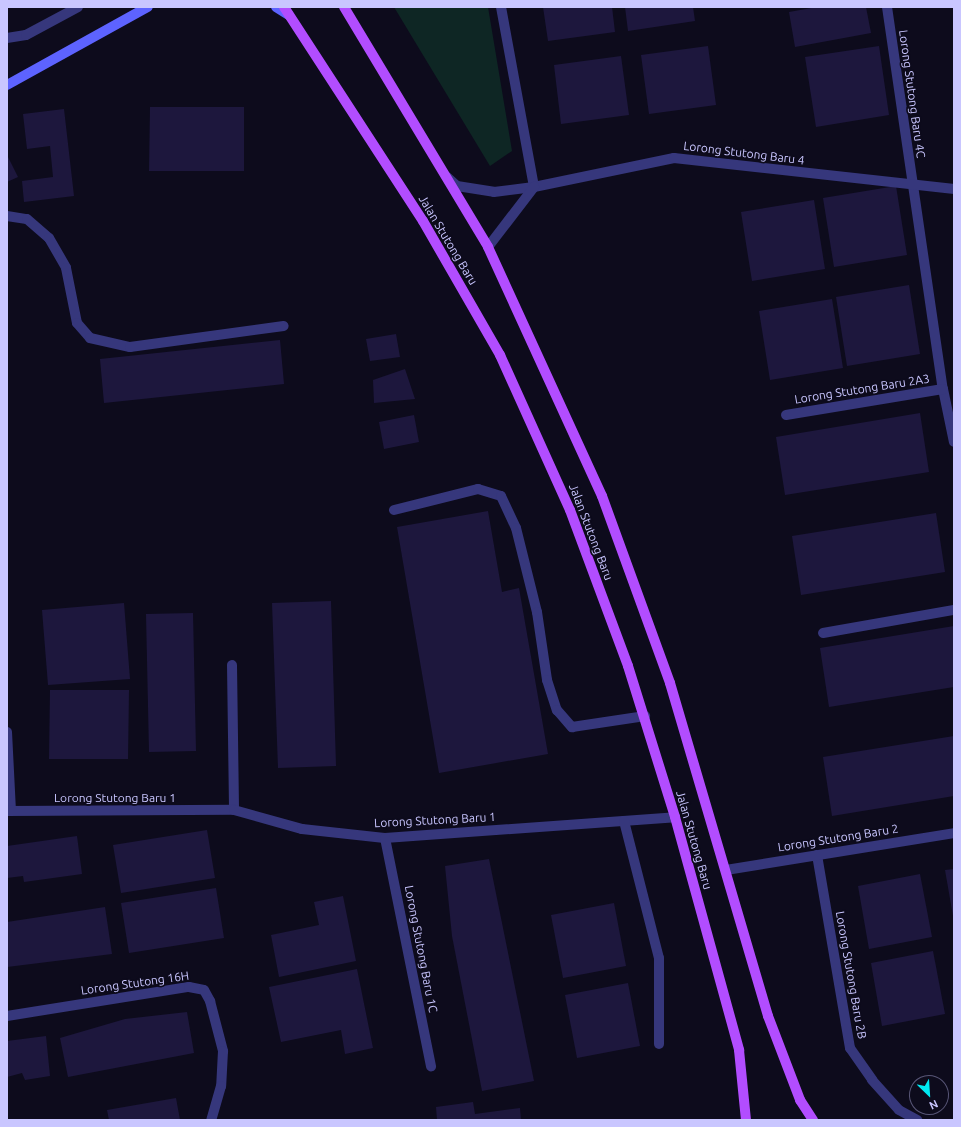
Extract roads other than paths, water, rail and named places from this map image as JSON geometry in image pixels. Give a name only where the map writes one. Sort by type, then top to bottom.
[{"type":"main road","name":"Jalan Stutong Baru","points":[[344,7],[488,246],[602,496],[670,683],[784,1063],[813,1120]]},
{"type":"main road","name":"Jalan Stutong Baru","points":[[286,11],[423,221],[500,356],[570,510],[644,716],[674,817],[739,1050],[746,1120]]},
{"type":"street","points":[[7,38],[26,35],[78,7]]},
{"type":"street","points":[[7,85],[148,7]]},
{"type":"street","points":[[276,7],[286,11]]},
{"type":"street","points":[[488,246],[534,187],[501,7]]},
{"type":"street","name":"Lorong Stutong Baru 4C","points":[[886,7],[943,389],[954,442]]},
{"type":"street","name":"Lorong Stutong Baru 4","points":[[446,176],[457,186],[494,192],[534,187],[674,158],[954,189]]},
{"type":"street","points":[[7,216],[27,220],[49,238],[66,268],[77,323],[90,338],[130,347],[284,326]]},
{"type":"street","name":"Lorong Stutong Baru 2A3","points":[[786,415],[943,389]]},
{"type":"street","points":[[394,510],[478,489],[501,496],[516,528],[537,612],[547,680],[557,710],[572,727],[644,716]]},
{"type":"street","points":[[823,633],[954,610]]},
{"type":"street","points":[[232,665],[234,810]]},
{"type":"street","points":[[7,732],[9,811]]},
{"type":"street","name":"Lorong Stutong Baru 1","points":[[9,811],[234,810],[302,829],[385,838],[674,817]]},
{"type":"street","points":[[624,821],[659,958],[659,1044]]},
{"type":"street","name":"Lorong Stutong Baru 2","points":[[726,870],[954,833]]},
{"type":"street","name":"Lorong Stutong Baru 1C","points":[[385,838],[431,1066]]},
{"type":"street","name":"Lorong Stutong Baru 2B","points":[[817,855],[850,1048],[890,1100],[917,1120]]},
{"type":"street","name":"Lorong Stutong 16H","points":[[7,1016],[189,986],[204,990],[210,1001],[223,1051],[221,1086],[211,1120]]}]
